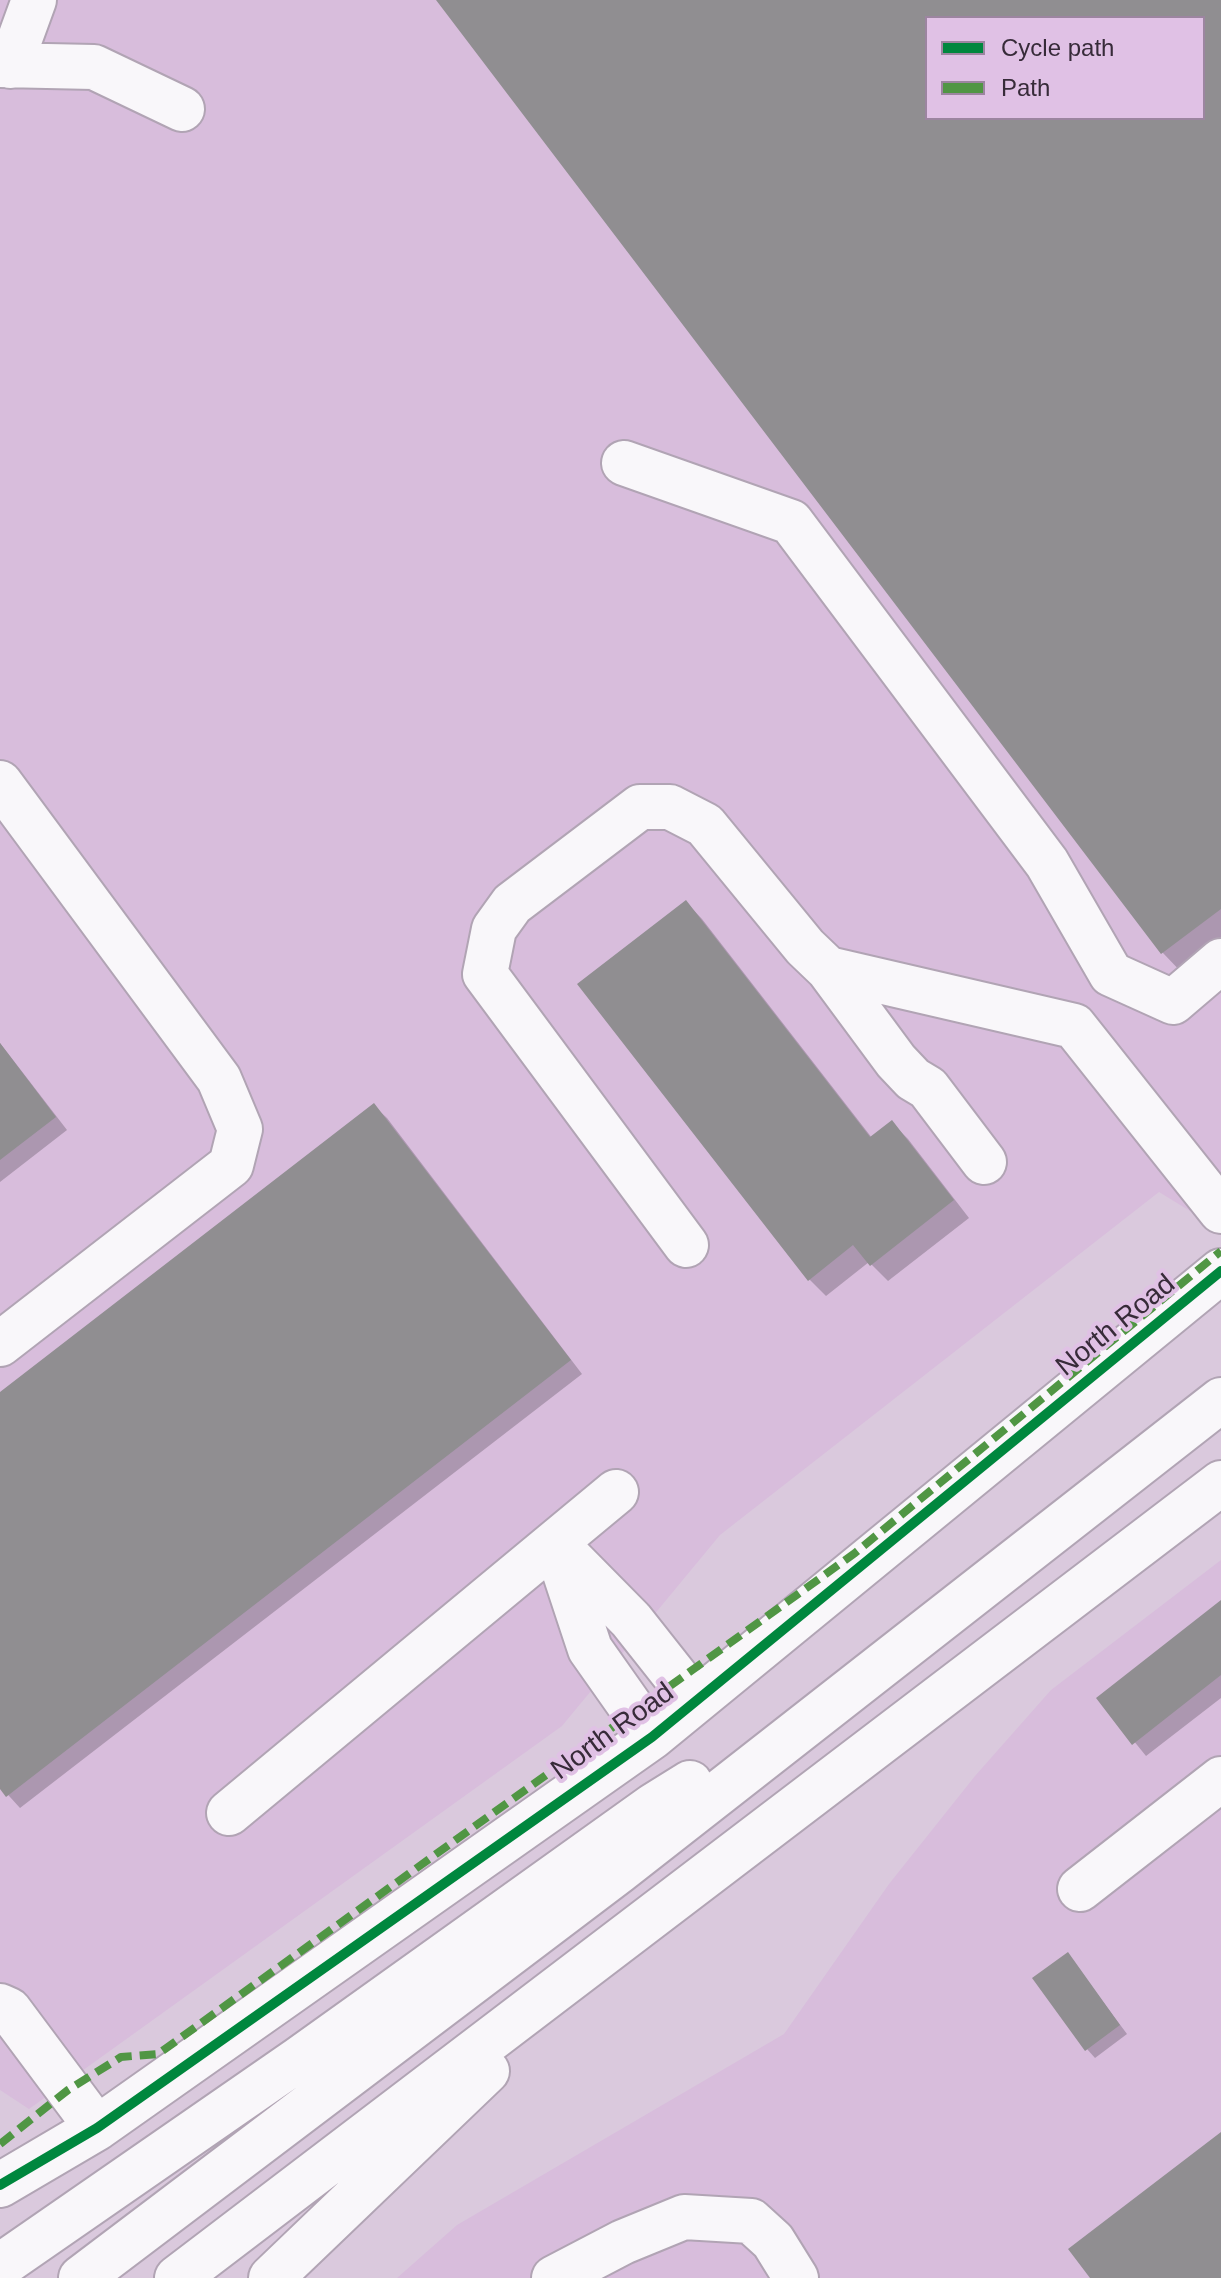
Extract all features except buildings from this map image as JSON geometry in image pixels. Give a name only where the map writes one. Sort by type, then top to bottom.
[{"type":"main road","points":[[34,0],[5,66],[94,67],[182,109]]},
{"type":"main road","points":[[624,463],[791,522],[1047,863],[1111,974],[1173,1002],[1221,961]]},
{"type":"main road","points":[[0,783],[219,1079],[240,1129],[231,1165],[0,1344]]},
{"type":"main road","points":[[686,1245],[485,974],[494,929],[512,904],[640,807],[670,807],[705,825],[805,947],[828,969],[896,1061],[913,1079],[928,1088],[984,1162]]},
{"type":"main road","points":[[828,969],[1074,1026],[1221,1211]]},
{"type":"main road","name":"North Road","points":[[0,2185],[97,2128],[652,1737],[1221,1271]]},
{"type":"main road","points":[[81,2278],[607,1880],[1221,1400]]},
{"type":"main road","points":[[177,2278],[1221,1483]]},
{"type":"main road","points":[[229,1813],[616,1492]]},
{"type":"main road","points":[[555,1543],[631,1620],[695,1701]]},
{"type":"main road","points":[[555,1543],[590,1649],[652,1737]]},
{"type":"main road","points":[[0,2266],[299,2059],[653,1806],[905,1648]]},
{"type":"main road","points":[[1080,1889],[1221,1779]]},
{"type":"main road","points":[[271,2278],[648,1917]]},
{"type":"main road","points":[[4,2008],[97,2128]]},
{"type":"main road","points":[[554,2278],[623,2242],[684,2217],[751,2221],[773,2241],[796,2278]]},
{"type":"shaded area","points":[[0,0],[1221,0],[1221,1230],[1159,1192],[720,1535],[562,1726],[29,2109],[0,2090]]},
{"type":"shaded area","points":[[1221,1560],[1221,2278],[397,2278],[457,2225],[784,2034],[889,1884],[975,1776],[1051,1690]]},
{"type":"marked path","points":[[0,2144],[68,2090],[121,2057],[158,2054],[855,1553],[1221,1251]]},
{"type":"cycle path","points":[[0,2185],[97,2128],[652,1737],[1221,1271]]}]
